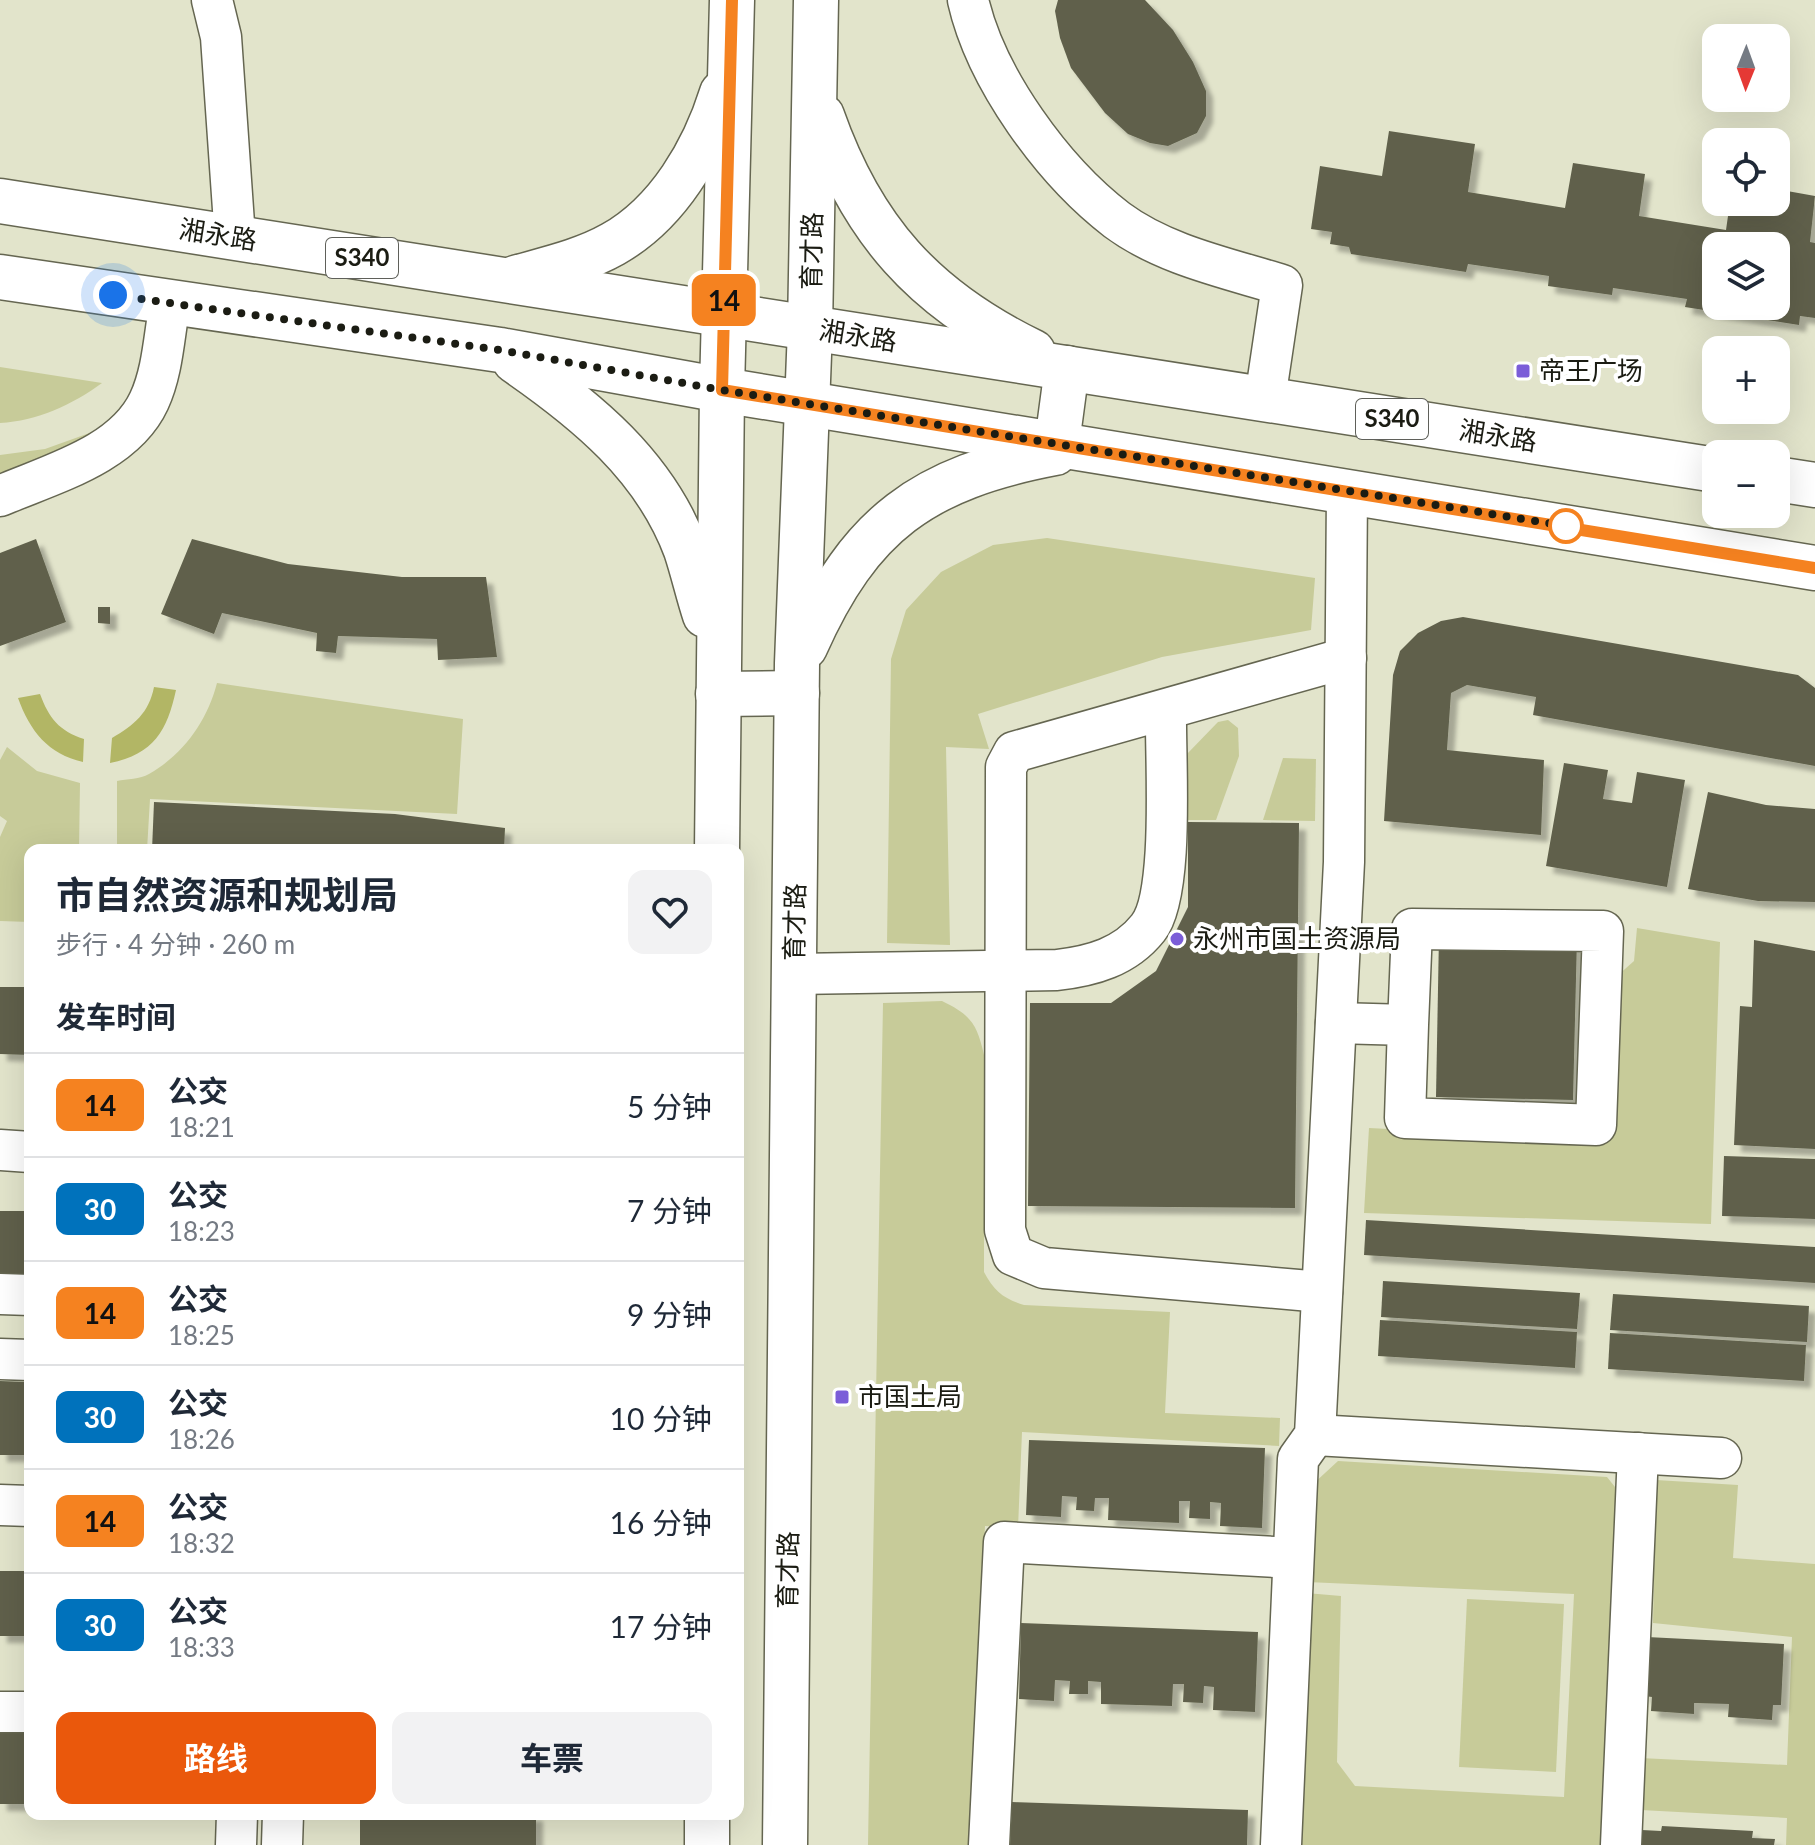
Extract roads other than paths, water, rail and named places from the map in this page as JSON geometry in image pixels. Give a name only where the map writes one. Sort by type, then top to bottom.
[{"type":"main road","points":[[717,844],[722,390],[732,0]]},
{"type":"main road","name":"育才路","points":[[785,1845],[797,678],[810,329],[816,0]]},
{"type":"main road","points":[[504,281],[564,264],[614,244],[658,209],[689,168],[714,120],[731,60]]},
{"type":"main road","points":[[815,96],[855,195],[892,248],[940,295],[991,332],[1067,368],[1070,445]]},
{"type":"main road","name":"湘永路","points":[[0,201],[724,317],[1702,468]]},
{"type":"main road","points":[[450,343],[460,274]]},
{"type":"main road","points":[[0,277],[500,350],[722,390],[1815,568]]},
{"type":"main road","points":[[500,350],[573,401],[616,439],[654,490],[685,547],[717,676]]},
{"type":"main road","points":[[717,676],[797,678],[825,601],[857,552],[901,511],[956,479],[1070,445]]},
{"type":"main road","points":[[1790,481],[1815,485]]},
{"type":"main road","points":[[707,1820],[707,1845]]},
{"type":"street","points":[[212,0],[221,37],[235,238]]},
{"type":"street","points":[[968,0],[972,20],[1009,96],[1058,164],[1118,220],[1182,254],[1282,285],[1265,399]]},
{"type":"street","points":[[0,496],[101,450],[138,421],[157,377],[170,303]]},
{"type":"street","points":[[1281,1845],[1298,1459],[1315,1435],[1344,862],[1347,491]]},
{"type":"street","points":[[1322,1292],[1044,1268],[1013,1255],[1005,1230],[1008,758],[1014,752],[1346,658]]},
{"type":"street","points":[[794,974],[1006,971],[1087,966],[1119,955],[1150,927],[1164,886],[1166,711]]},
{"type":"street","points":[[1412,929],[1603,931],[1596,1125],[1405,1118],[1408,1025],[1412,929]]},
{"type":"street","points":[[1336,1023],[1408,1025]]},
{"type":"street","points":[[0,1150],[24,1152]]},
{"type":"street","points":[[0,1294],[24,1295]]},
{"type":"street","points":[[0,1359],[24,1360]]},
{"type":"street","points":[[1315,1435],[1721,1458]]},
{"type":"street","points":[[1621,1845],[1638,1453]]},
{"type":"street","points":[[0,1505],[24,1506]]},
{"type":"street","points":[[989,1845],[1004,1542],[1293,1558]]},
{"type":"street","points":[[0,1712],[24,1712]]},
{"type":"street","points":[[236,1845],[237,1820]]},
{"type":"street","points":[[282,1845],[283,1820]]},
{"type":"place","name":"帝王广场","points":[[1523,371]]},
{"type":"place","name":"永州市国土资源局","points":[[1177,939]]},
{"type":"place","name":"市国土局","points":[[842,1397]]}]
